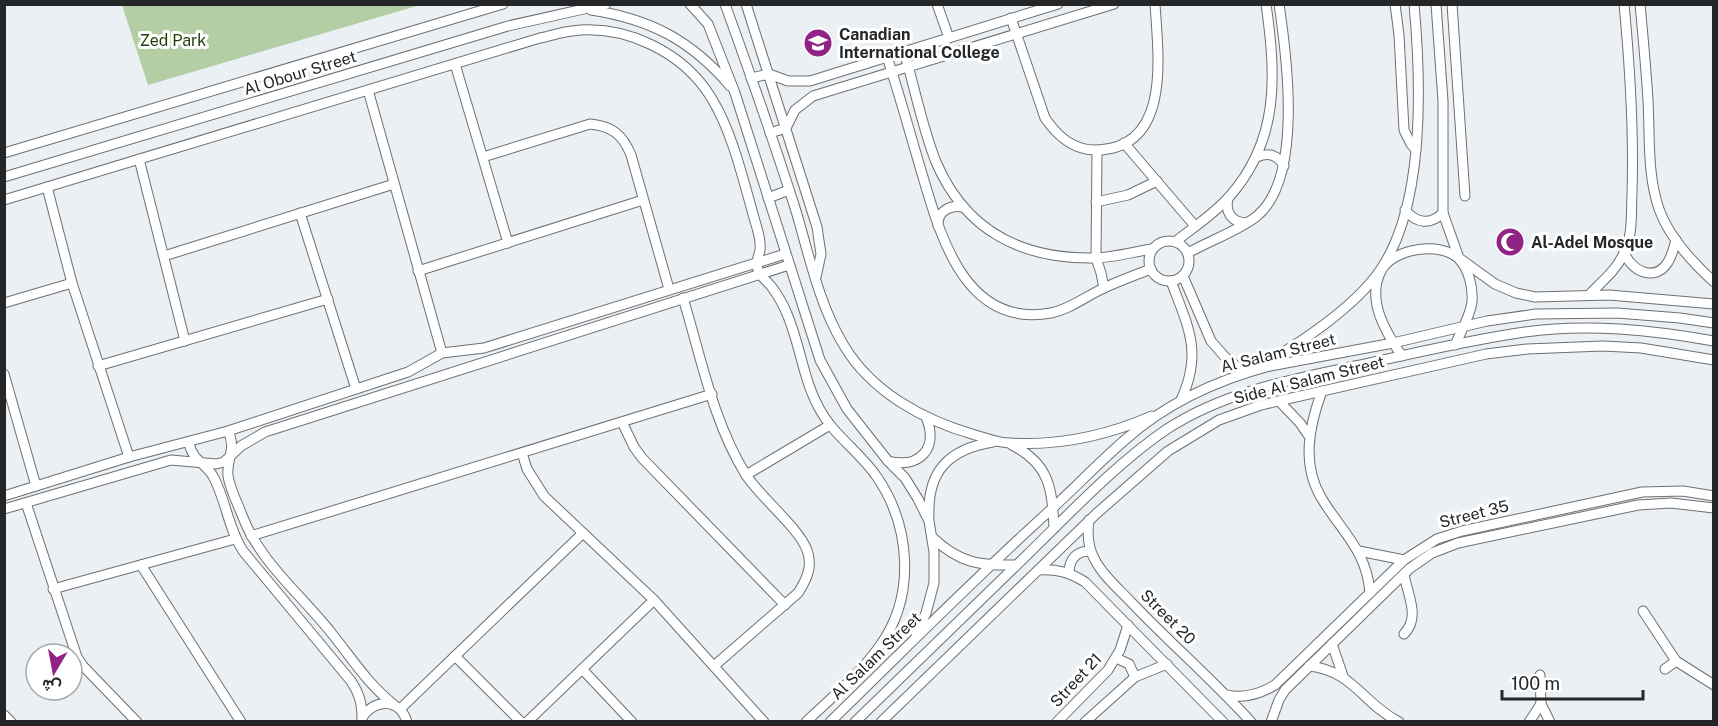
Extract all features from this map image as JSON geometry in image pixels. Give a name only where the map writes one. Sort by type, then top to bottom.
[{"type":"street","name":"Al Obour Street","points":[[4,153],[503,4]]},
{"type":"street","name":"Al Obour Street","points":[[4,177],[508,26],[606,4]]},
{"type":"street","points":[[690,4],[708,24],[735,93],[817,352],[832,385],[847,409],[888,461],[905,478],[929,521]]},
{"type":"street","points":[[725,4],[789,190],[827,313],[843,345],[866,374],[894,398],[926,417],[948,426],[1009,443],[1036,443],[1090,436],[1117,429],[1167,408]]},
{"type":"street","points":[[746,4],[817,227],[821,254],[816,277]]},
{"type":"street","points":[[937,4],[949,38]]},
{"type":"street","points":[[770,134],[786,128],[795,110],[813,96],[1114,4]]},
{"type":"street","points":[[1011,18],[1038,103],[1054,131],[1066,142],[1081,148],[1097,150],[1124,143],[1144,125],[1156,97],[1159,69],[1155,4]]},
{"type":"street","points":[[1176,241],[1228,198],[1257,157],[1271,113],[1272,68],[1266,4]]},
{"type":"street","points":[[1188,253],[1257,217],[1278,188],[1287,148],[1287,99],[1280,4]]},
{"type":"street","points":[[1395,4],[1404,130],[1416,150]]},
{"type":"street","points":[[1402,356],[1379,315],[1377,284],[1405,210],[1416,150],[1418,51],[1414,4]]},
{"type":"street","points":[[1436,4],[1443,101],[1443,213],[1472,290],[1469,314],[1455,345]]},
{"type":"street","points":[[1452,4],[1465,196]]},
{"type":"street","points":[[1586,313],[1587,295],[1612,272],[1624,252],[1631,227],[1633,169],[1631,99],[1624,4]]},
{"type":"street","points":[[751,78],[769,74],[788,81],[810,81],[1054,5]]},
{"type":"street","points":[[1640,5],[1653,180],[1659,209],[1676,240],[1713,282]]},
{"type":"street","points":[[585,9],[620,14],[654,26],[685,43],[712,66],[735,93]]},
{"type":"street","points":[[4,200],[540,38],[572,31],[605,31],[637,38],[666,52],[692,73],[712,98],[726,127],[759,234],[760,251],[757,264],[760,276],[771,286],[787,314],[810,389],[830,426],[860,455],[877,478],[891,502],[901,528],[906,559],[903,589],[895,619],[880,646],[861,670],[806,722]]},
{"type":"street","points":[[904,52],[936,160],[952,192],[962,207],[998,236],[1020,247],[1050,255],[1096,258],[1152,249],[1163,241],[1176,241],[1184,246],[1188,253],[1189,265],[1183,276],[1171,281],[1159,278],[1151,269],[1149,256],[1152,249]]},
{"type":"street","points":[[887,57],[938,227],[956,265],[978,294],[991,304],[1004,309],[1035,314],[1051,313],[1151,269]]},
{"type":"street","points":[[455,64],[508,243]]},
{"type":"street","points":[[368,90],[441,353]]},
{"type":"street","points":[[483,157],[591,124],[604,125],[617,132],[626,142],[667,290],[668,303]]},
{"type":"street","points":[[1124,143],[1195,226]]},
{"type":"street","points":[[1097,150],[1096,258],[1104,288]]},
{"type":"street","points":[[1257,157],[1273,155],[1282,161],[1284,166]]},
{"type":"street","points":[[139,159],[185,340]]},
{"type":"street","points":[[1096,202],[1128,195],[1157,181]]},
{"type":"street","points":[[164,256],[394,184]]},
{"type":"street","points":[[47,187],[72,283],[129,457]]},
{"type":"street","points":[[768,198],[789,190]]},
{"type":"street","points":[[1228,198],[1227,210],[1230,216],[1240,223],[1247,223]]},
{"type":"street","points":[[418,271],[643,200]]},
{"type":"street","points":[[938,227],[941,213],[955,206],[962,207]]},
{"type":"street","points":[[1405,210],[1411,217],[1428,222],[1437,219],[1443,213]]},
{"type":"street","points":[[300,213],[356,389]]},
{"type":"street","points":[[1624,252],[1636,270],[1647,273],[1667,264],[1676,240]]},
{"type":"street","points":[[1183,276],[1211,341],[1225,357],[1245,373],[1289,349],[1329,320],[1366,287],[1391,260],[1418,249],[1446,252],[1459,258],[1495,284],[1516,293],[1534,297],[1587,295],[1713,304]]},
{"type":"street","points":[[4,496],[129,457],[228,431],[416,369],[441,353],[484,348],[785,254]]},
{"type":"street","points":[[4,509],[156,463],[171,460],[216,464],[231,457],[242,446],[266,432],[789,265]]},
{"type":"street","points":[[1171,281],[1191,336],[1193,348],[1190,375],[1181,400]]},
{"type":"street","points":[[4,303],[72,283]]},
{"type":"street","points":[[686,284],[687,297],[721,426],[746,475],[798,536],[806,549],[809,564],[807,579],[798,593],[714,666]]},
{"type":"street","points":[[98,366],[328,299]]},
{"type":"street","name":"Al Salam Street","points":[[830,722],[912,641],[1127,438],[1167,408],[1220,381],[1306,358],[1393,343],[1520,316],[1586,313],[1649,315],[1713,323]]},
{"type":"street","name":"Al Salam Street","points":[[855,722],[1054,528],[1124,464],[1168,429],[1218,402],[1257,388],[1526,332],[1587,328],[1651,332],[1713,341]]},
{"type":"street","name":"Side Al Salam Street","points":[[881,722],[1089,520],[1168,451],[1184,439],[1219,420],[1279,400],[1486,354],[1527,349],[1569,346],[1633,348],[1713,360]]},
{"type":"street","points":[[461,350],[465,367]]},
{"type":"street","points":[[430,358],[438,377]]},
{"type":"street","points":[[1334,371],[1337,388]]},
{"type":"street","points":[[4,374],[36,486]]},
{"type":"street","points":[[1257,388],[1262,405]]},
{"type":"street","points":[[1322,391],[1309,436],[1310,464],[1321,498],[1359,551],[1367,571],[1370,593]]},
{"type":"street","points":[[251,536],[712,394]]},
{"type":"street","points":[[1279,400],[1309,436]]},
{"type":"street","points":[[888,461],[901,464],[914,462],[924,454],[931,435],[926,417]]},
{"type":"street","points":[[622,422],[642,458],[785,605]]},
{"type":"street","points":[[746,475],[830,426]]},
{"type":"street","points":[[228,431],[233,448],[228,465],[230,482],[251,536],[264,556],[333,634],[360,673],[397,707],[407,722]]},
{"type":"street","points":[[912,641],[926,613],[934,583],[934,552],[928,497],[936,475],[951,457],[972,445],[996,441]]},
{"type":"street","points":[[189,443],[194,457],[213,476],[235,539],[243,551],[358,692],[362,705],[361,720]]},
{"type":"street","points":[[1009,443],[1034,459],[1042,469],[1048,481],[1054,528]]},
{"type":"street","points":[[522,453],[530,476],[544,496],[654,600],[764,722]]},
{"type":"street","name":"Street 35","points":[[1227,695],[1245,697],[1256,695],[1275,685],[1404,560],[1425,545],[1449,534],[1627,495],[1669,491],[1713,496]]},
{"type":"street","points":[[26,503],[77,657],[137,722]]},
{"type":"street","name":"Street 35","points":[[1271,722],[1285,690],[1404,574],[1420,560],[1445,547],[1638,505],[1671,503],[1713,508]]},
{"type":"street","points":[[1039,570],[1055,569],[1069,573],[1074,556],[1090,550],[1089,520]]},
{"type":"street","points":[[397,707],[455,656],[583,534]]},
{"type":"street","points":[[932,537],[958,557],[974,563],[991,566],[1016,565]]},
{"type":"street","points":[[53,589],[235,539]]},
{"type":"street","name":"Street 20","points":[[1090,550],[1095,562],[1111,580],[1227,695],[1251,722]]},
{"type":"street","points":[[1359,551],[1404,560]]},
{"type":"street","points":[[141,565],[241,722]]},
{"type":"street","name":"Street 20","points":[[1069,573],[1084,582],[1128,624],[1223,722]]},
{"type":"street","points":[[1404,574],[1411,600],[1412,621],[1410,628],[1404,634]]},
{"type":"street","points":[[1389,588],[1401,592],[1411,600]]},
{"type":"street","points":[[527,722],[654,600]]},
{"type":"street","points":[[1642,611],[1676,661],[1713,685]]},
{"type":"street","name":"Street 21","points":[[1057,722],[1100,679],[1116,658],[1128,624]]},
{"type":"street","points":[[1332,644],[1343,676]]},
{"type":"street","points":[[455,656],[521,722]]},
{"type":"street","points":[[1116,658],[1123,659],[1130,664],[1135,677]]},
{"type":"street","points":[[1665,669],[1676,661]]},
{"type":"street","points":[[1085,722],[1135,677],[1167,664]]},
{"type":"street","points":[[1309,666],[1327,669],[1343,676],[1380,710],[1399,722]]},
{"type":"street","points":[[582,669],[632,722]]},
{"type":"street","points":[[1540,675],[1541,704],[1550,722]]},
{"type":"street","points":[[361,720],[374,704],[384,702],[397,707]]},
{"type":"street","points":[[1529,722],[1541,704]]},
{"type":"street","points":[[4,714],[11,722]]},
{"type":"green space","name":"Zed Park","points":[[122,4],[420,5],[148,85]]},
{"type":"place","name":"Canadian International College","points":[[818,43]]},
{"type":"place","name":"Al-Adel Mosque","points":[[1510,242]]}]
